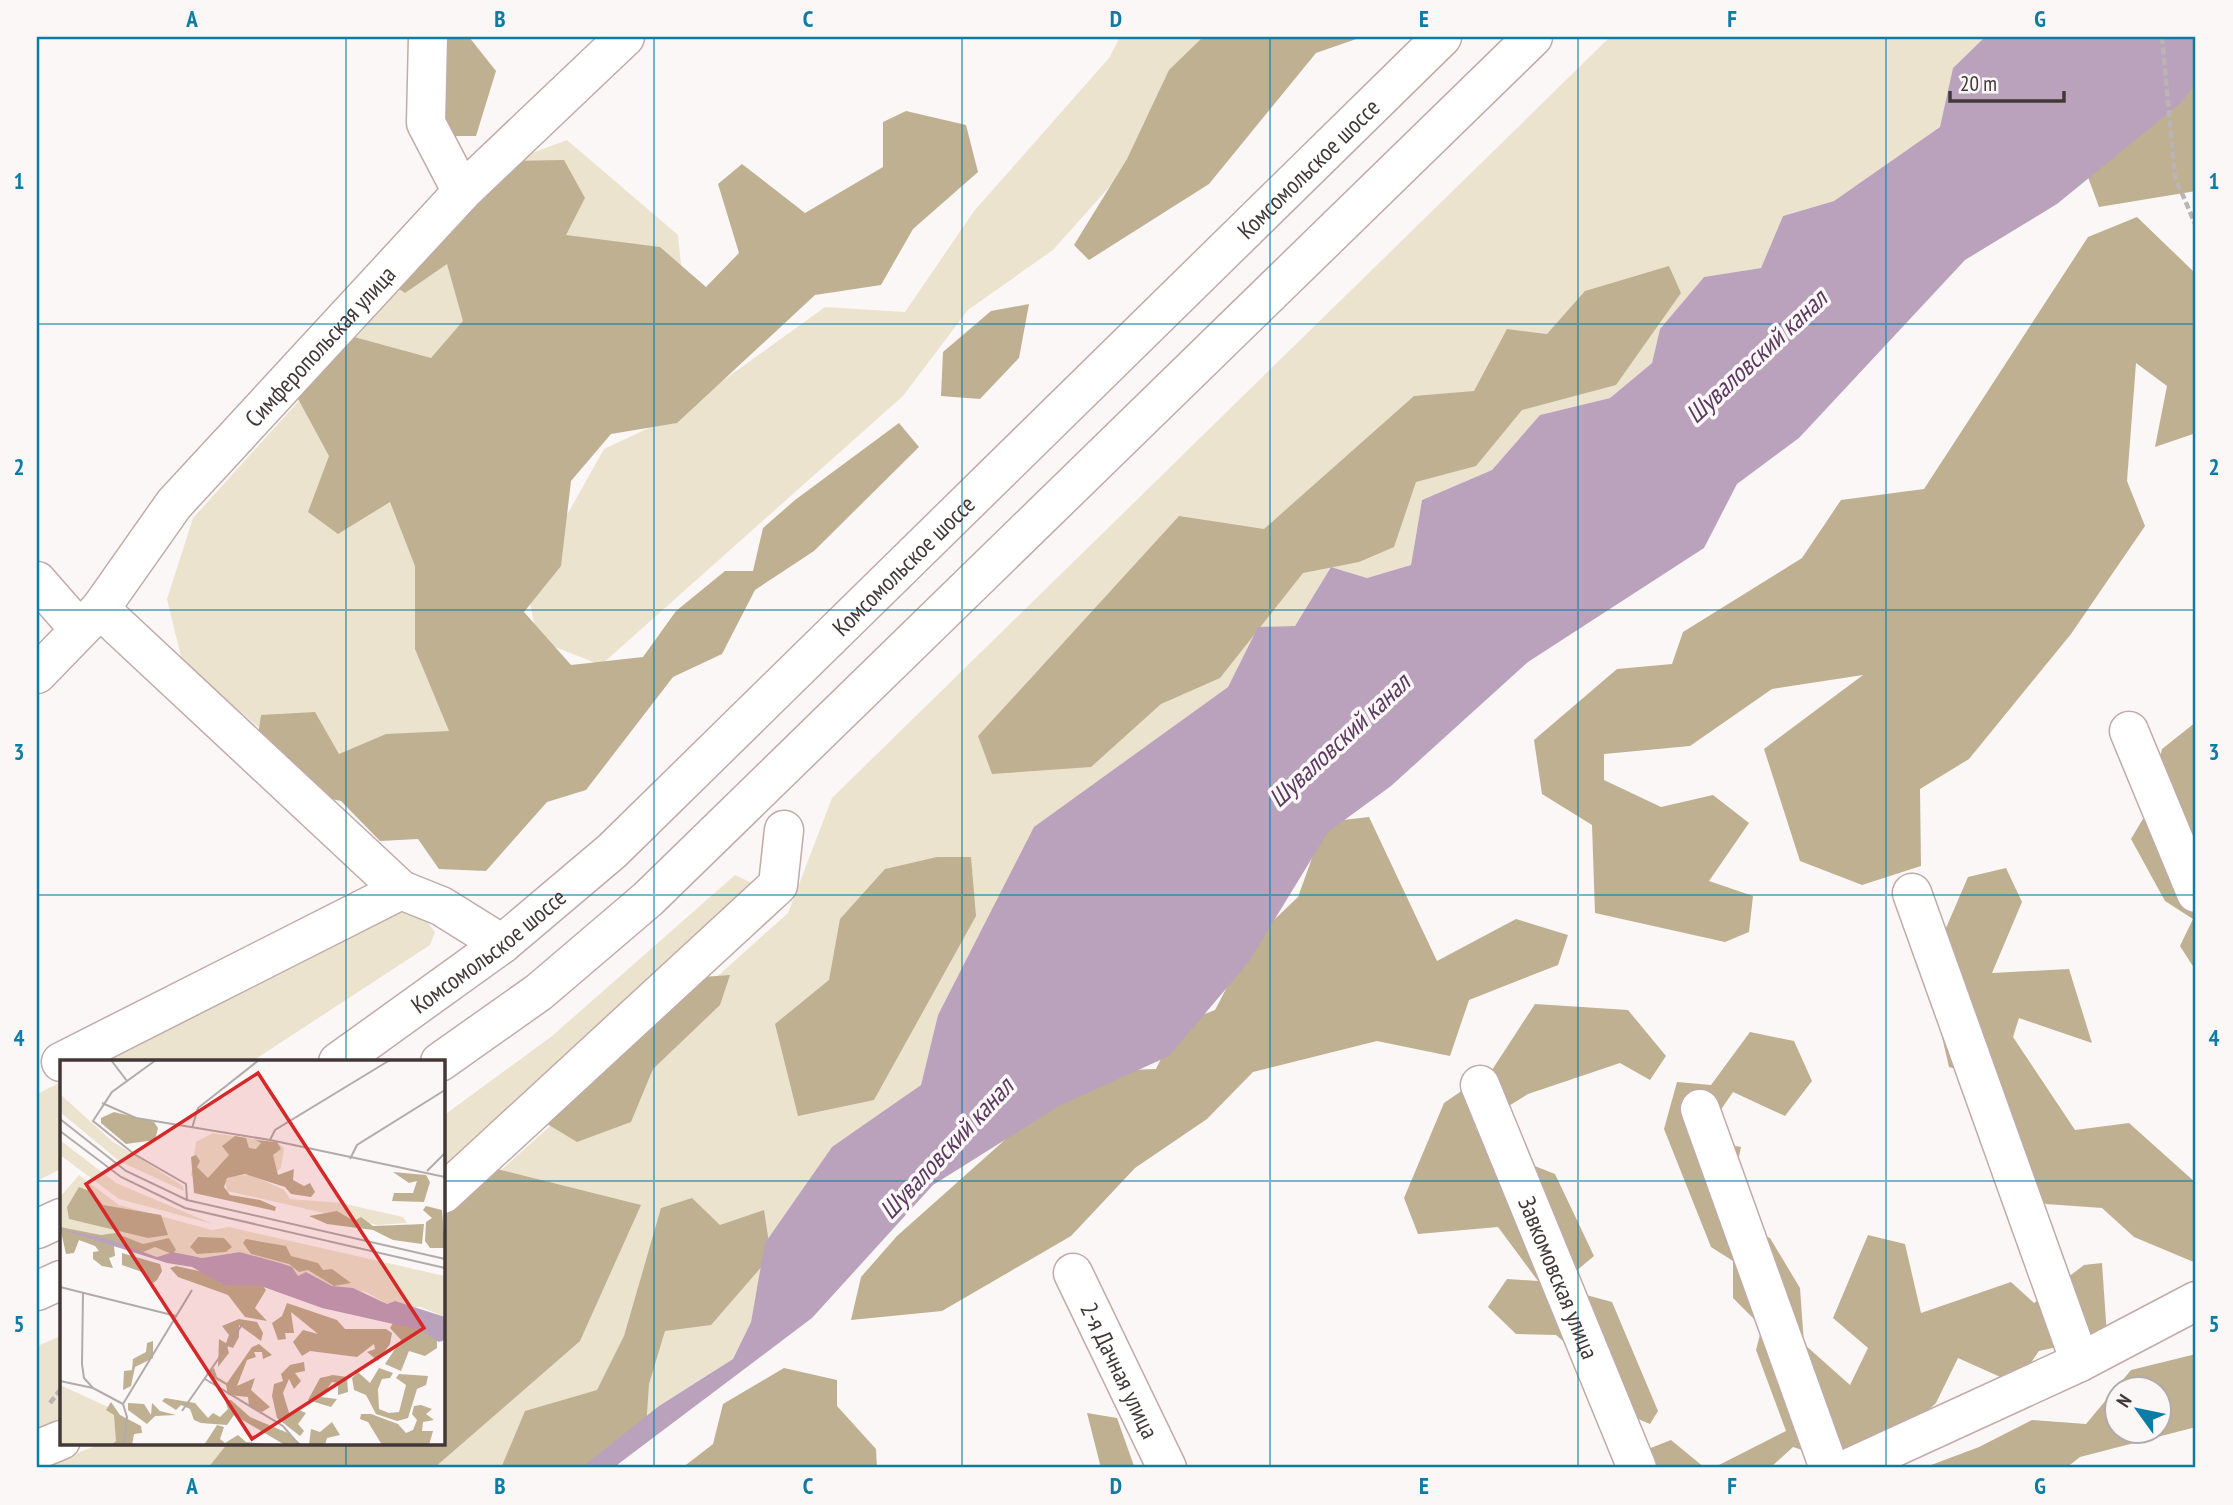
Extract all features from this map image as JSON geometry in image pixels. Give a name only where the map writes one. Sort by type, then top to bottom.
[{"type":"main road","points":[[428,37],[426,123],[462,192]]},
{"type":"main road","name":"Симферопольская улица","points":[[37,674],[89,619],[174,504],[462,192],[625,37]]},
{"type":"main road","name":"Комсомольское шоссе","points":[[341,1060],[502,944],[612,851],[1442,37]]},
{"type":"main road","points":[[443,1060],[539,992],[648,899],[1533,37]]},
{"type":"main road","points":[[37,581],[89,619],[401,890],[441,906],[502,944]]},
{"type":"main road","points":[[2129,731],[2196,893]]},
{"type":"main road","points":[[444,1193],[778,885],[784,830]]},
{"type":"main road","points":[[65,1060],[401,890]]},
{"type":"main road","points":[[1912,892],[2080,1362]]},
{"type":"main road","points":[[37,1075],[60,1063]]},
{"type":"main road","name":"Завкомовская улица","points":[[1480,1085],[1637,1468]]},
{"type":"main road","points":[[1700,1109],[1829,1468]]},
{"type":"main road","points":[[37,1229],[60,1218]]},
{"type":"main road","name":"2-я Дачная улица","points":[[1073,1273],[1167,1468]]},
{"type":"main road","points":[[37,1291],[60,1280]]},
{"type":"main road","points":[[1849,1468],[2080,1362],[2196,1301]]},
{"type":"main road","points":[[37,1450],[60,1440]]},
{"type":"path","points":[[2162,37],[2175,177],[2196,226]]},
{"type":"shaded area","points":[[438,37],[469,37],[496,71],[476,136],[451,136],[436,95]]},
{"type":"shaded area","points":[[1120,37],[1243,37],[1053,250],[968,310],[903,396],[601,665],[537,640],[527,586],[604,449],[674,416],[825,307],[905,312],[974,211],[1109,58]]},
{"type":"shaded area","points":[[1203,37],[1362,37],[1316,53],[1209,184],[1089,260],[1074,245],[1127,159],[1169,70]]},
{"type":"shaded area","points":[[1610,37],[1985,37],[1953,68],[1941,127],[1834,201],[1783,216],[1761,268],[1704,277],[1660,329],[1652,363],[1610,398],[1540,415],[1492,470],[1422,500],[1411,565],[1367,578],[1331,567],[1295,626],[1258,628],[1228,687],[1035,827],[938,1015],[921,1085],[832,1148],[766,1242],[751,1322],[733,1359],[659,1406],[581,1468],[37,1468],[96,1446],[444,1446],[444,1221],[788,913],[832,798]]},
{"type":"shaded area","points":[[2196,38],[2196,191],[2099,207],[2085,169]]},
{"type":"shaded area","points":[[906,111],[966,125],[978,172],[913,229],[881,285],[815,295],[677,423],[611,434],[571,481],[561,566],[524,612],[571,665],[643,657],[676,611],[725,571],[753,571],[763,528],[795,500],[899,423],[919,447],[814,551],[755,590],[722,654],[673,677],[586,790],[547,802],[486,871],[439,869],[418,839],[380,841],[341,801],[302,793],[256,749],[261,715],[315,712],[339,754],[386,734],[449,731],[415,649],[415,566],[390,502],[338,534],[308,512],[329,456],[297,397],[354,337],[431,358],[463,321],[447,264],[405,293],[388,281],[507,161],[564,160],[585,198],[566,235],[660,247],[706,287],[739,253],[718,184],[742,164],[805,213],[883,167],[883,122]]},
{"type":"shaded area","points":[[567,140],[678,235],[688,330],[546,450],[509,712],[369,823],[182,661],[167,599],[193,518],[518,158]]},
{"type":"shaded area","points":[[2137,217],[2194,272],[2196,278],[2196,433],[2155,447],[2167,386],[2136,363],[2127,481],[2145,526],[2071,634],[1969,759],[1920,789],[1921,866],[1862,885],[1800,861],[1764,749],[1863,675],[1772,689],[1690,746],[1604,754],[1604,780],[1661,807],[1713,795],[1749,823],[1709,881],[1753,896],[1749,932],[1725,942],[1595,913],[1592,825],[1542,794],[1534,740],[1617,669],[1672,664],[1683,632],[1802,558],[1841,500],[1924,489],[2088,237]]},
{"type":"shaded area","points":[[1669,266],[1681,293],[1616,385],[1522,410],[1476,466],[1416,482],[1394,547],[1359,562],[1303,573],[1220,678],[1161,704],[1091,767],[992,774],[978,736],[1179,516],[1264,529],[1414,396],[1474,391],[1507,329],[1547,334],[1585,291]]},
{"type":"shaded area","points":[[1029,304],[1019,358],[980,399],[941,396],[943,352],[991,311]]},
{"type":"shaded area","points":[[2196,722],[2196,971],[2180,946],[2193,919],[2165,901],[2131,839],[2147,812],[2162,749]]},
{"type":"shaded area","points":[[1369,817],[1437,961],[1516,919],[1568,935],[1558,965],[1469,1000],[1450,1056],[1377,1041],[1253,1072],[1207,1119],[1135,1168],[1071,1236],[942,1311],[851,1320],[861,1277],[897,1236],[1035,1113],[1104,1071],[1156,1069],[1178,1024],[1215,1010],[1250,943],[1298,897],[1325,822]]},
{"type":"shaded area","points":[[937,857],[971,857],[976,916],[874,1100],[798,1116],[775,1024],[829,980],[840,919],[885,869]]},
{"type":"shaded area","points":[[2006,868],[2022,902],[1992,973],[2069,969],[2092,1043],[2019,1018],[2013,1037],[2075,1130],[2129,1123],[2196,1183],[2196,1263],[2134,1237],[2102,1208],[2046,1204],[1983,1143],[2001,1081],[1949,1067],[1927,972],[1968,877]]},
{"type":"shaded area","points":[[735,875],[752,883],[444,1178],[444,1115],[552,1036]]},
{"type":"shaded area","points":[[399,912],[425,919],[435,932],[430,945],[254,1060],[104,1060]]},
{"type":"shaded area","points":[[730,975],[720,1005],[653,1069],[631,1122],[577,1142],[544,1122],[689,978]]},
{"type":"shaded area","points":[[1535,1004],[1628,1010],[1666,1056],[1650,1080],[1620,1063],[1528,1094],[1475,1127],[1484,1146],[1555,1174],[1594,1256],[1557,1287],[1612,1302],[1658,1411],[1650,1424],[1586,1397],[1582,1357],[1556,1335],[1516,1334],[1488,1307],[1507,1279],[1538,1281],[1498,1227],[1418,1234],[1404,1198],[1444,1103],[1492,1070]]},
{"type":"shaded area","points":[[1750,1032],[1794,1041],[1812,1081],[1785,1116],[1733,1092],[1701,1139],[1741,1147],[1726,1219],[1770,1238],[1800,1288],[1804,1344],[1850,1385],[1868,1348],[1833,1318],[1868,1235],[1905,1244],[1921,1313],[2011,1282],[2034,1303],[2084,1265],[2102,1263],[2107,1336],[2039,1351],[2016,1384],[1958,1358],[1936,1403],[1867,1468],[1857,1468],[1793,1447],[1770,1468],[1713,1468],[1786,1431],[1756,1350],[1762,1327],[1733,1298],[1733,1261],[1711,1247],[1664,1129],[1677,1082],[1711,1085]]},
{"type":"shaded area","points":[[60,1082],[60,1170],[37,1181],[37,1094]]},
{"type":"shaded area","points":[[489,1167],[641,1205],[580,1341],[434,1468],[208,1468],[225,1446],[444,1446],[444,1211]]},
{"type":"shaded area","points":[[692,1198],[720,1225],[764,1210],[771,1256],[711,1325],[665,1331],[649,1384],[646,1428],[615,1468],[501,1468],[525,1411],[597,1390],[624,1336],[661,1208]]},
{"type":"shaded area","points":[[60,1336],[60,1430],[37,1439],[37,1346]]},
{"type":"shaded area","points":[[2196,1354],[2196,1427],[2174,1433],[2174,1376],[2126,1376],[2131,1370]]},
{"type":"shaded area","points":[[784,1368],[837,1380],[837,1406],[876,1449],[877,1468],[682,1468],[713,1444],[723,1404]]},
{"type":"shaded area","points":[[2104,1402],[2104,1446],[2123,1446],[2080,1457],[2066,1468],[1923,1468],[1979,1447],[2032,1420],[2086,1424]]},
{"type":"shaded area","points":[[1087,1413],[1117,1418],[1134,1466],[1138,1468],[1101,1468]]},
{"type":"shaded area","points":[[1671,1440],[1705,1468],[1635,1468],[1643,1451]]},
{"type":"water","name":"Шуваловский канал","points":[[1985,37],[2196,37],[2196,82],[2182,102],[2057,204],[1965,260],[1799,438],[1737,484],[1704,548],[1528,662],[1391,786],[1328,832],[1248,963],[1169,1056],[1059,1106],[933,1185],[812,1318],[613,1468],[581,1468],[659,1406],[733,1359],[751,1322],[765,1243],[832,1147],[921,1085],[938,1015],[1034,827],[1228,687],[1258,627],[1295,626],[1331,567],[1367,578],[1411,565],[1422,500],[1492,470],[1540,415],[1610,398],[1652,363],[1660,329],[1704,277],[1761,268],[1783,216],[1834,201],[1940,127],[1953,68]]}]
